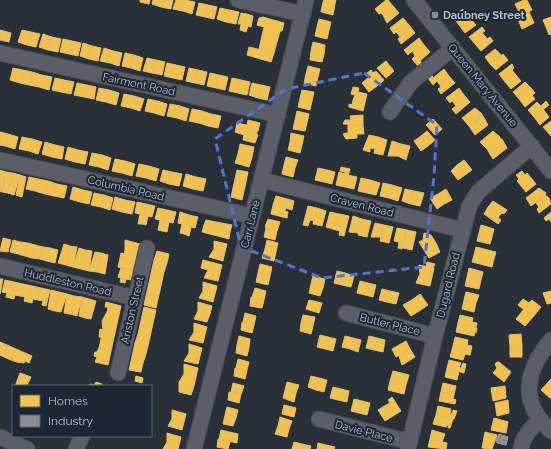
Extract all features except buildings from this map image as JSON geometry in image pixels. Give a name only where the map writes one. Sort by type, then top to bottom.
[{"type":"street","points":[[238,0],[304,7]]},
{"type":"street","name":"Queen Mary Avenue","points":[[414,0],[551,171]]},
{"type":"street","name":"Carr Lane","points":[[194,449],[304,7]]},
{"type":"street","points":[[390,112],[411,82],[453,48]]},
{"type":"street","name":"Fairmont Road","points":[[0,53],[278,114]]},
{"type":"street","name":"Dugard Road","points":[[409,446],[435,336],[469,207],[478,192],[532,146]]},
{"type":"street","name":"Columbia Road","points":[[0,160],[252,216]]},
{"type":"street","name":"Craven Road","points":[[262,180],[462,230]]},
{"type":"street","name":"Ariston Street","points":[[118,373],[147,248]]},
{"type":"street","name":"Huddleston Road","points":[[0,266],[135,298]]},
{"type":"street","name":"Butler Place","points":[[346,313],[435,336]]},
{"type":"street","points":[[551,340],[539,354],[530,376],[530,396],[532,408],[539,420],[551,431]]},
{"type":"street","name":"Davie Place","points":[[318,419],[409,446]]},
{"type":"street","points":[[521,449],[528,432],[539,420]]},
{"type":"street","points":[[0,437],[27,449]]},
{"type":"street","points":[[76,449],[82,437]]},
{"type":"highlighted area","points":[[364,73],[437,125],[434,176],[424,267],[322,278],[241,247],[215,139],[286,89]]},
{"type":"place","name":"Daubney Street","points":[[435,15]]}]
